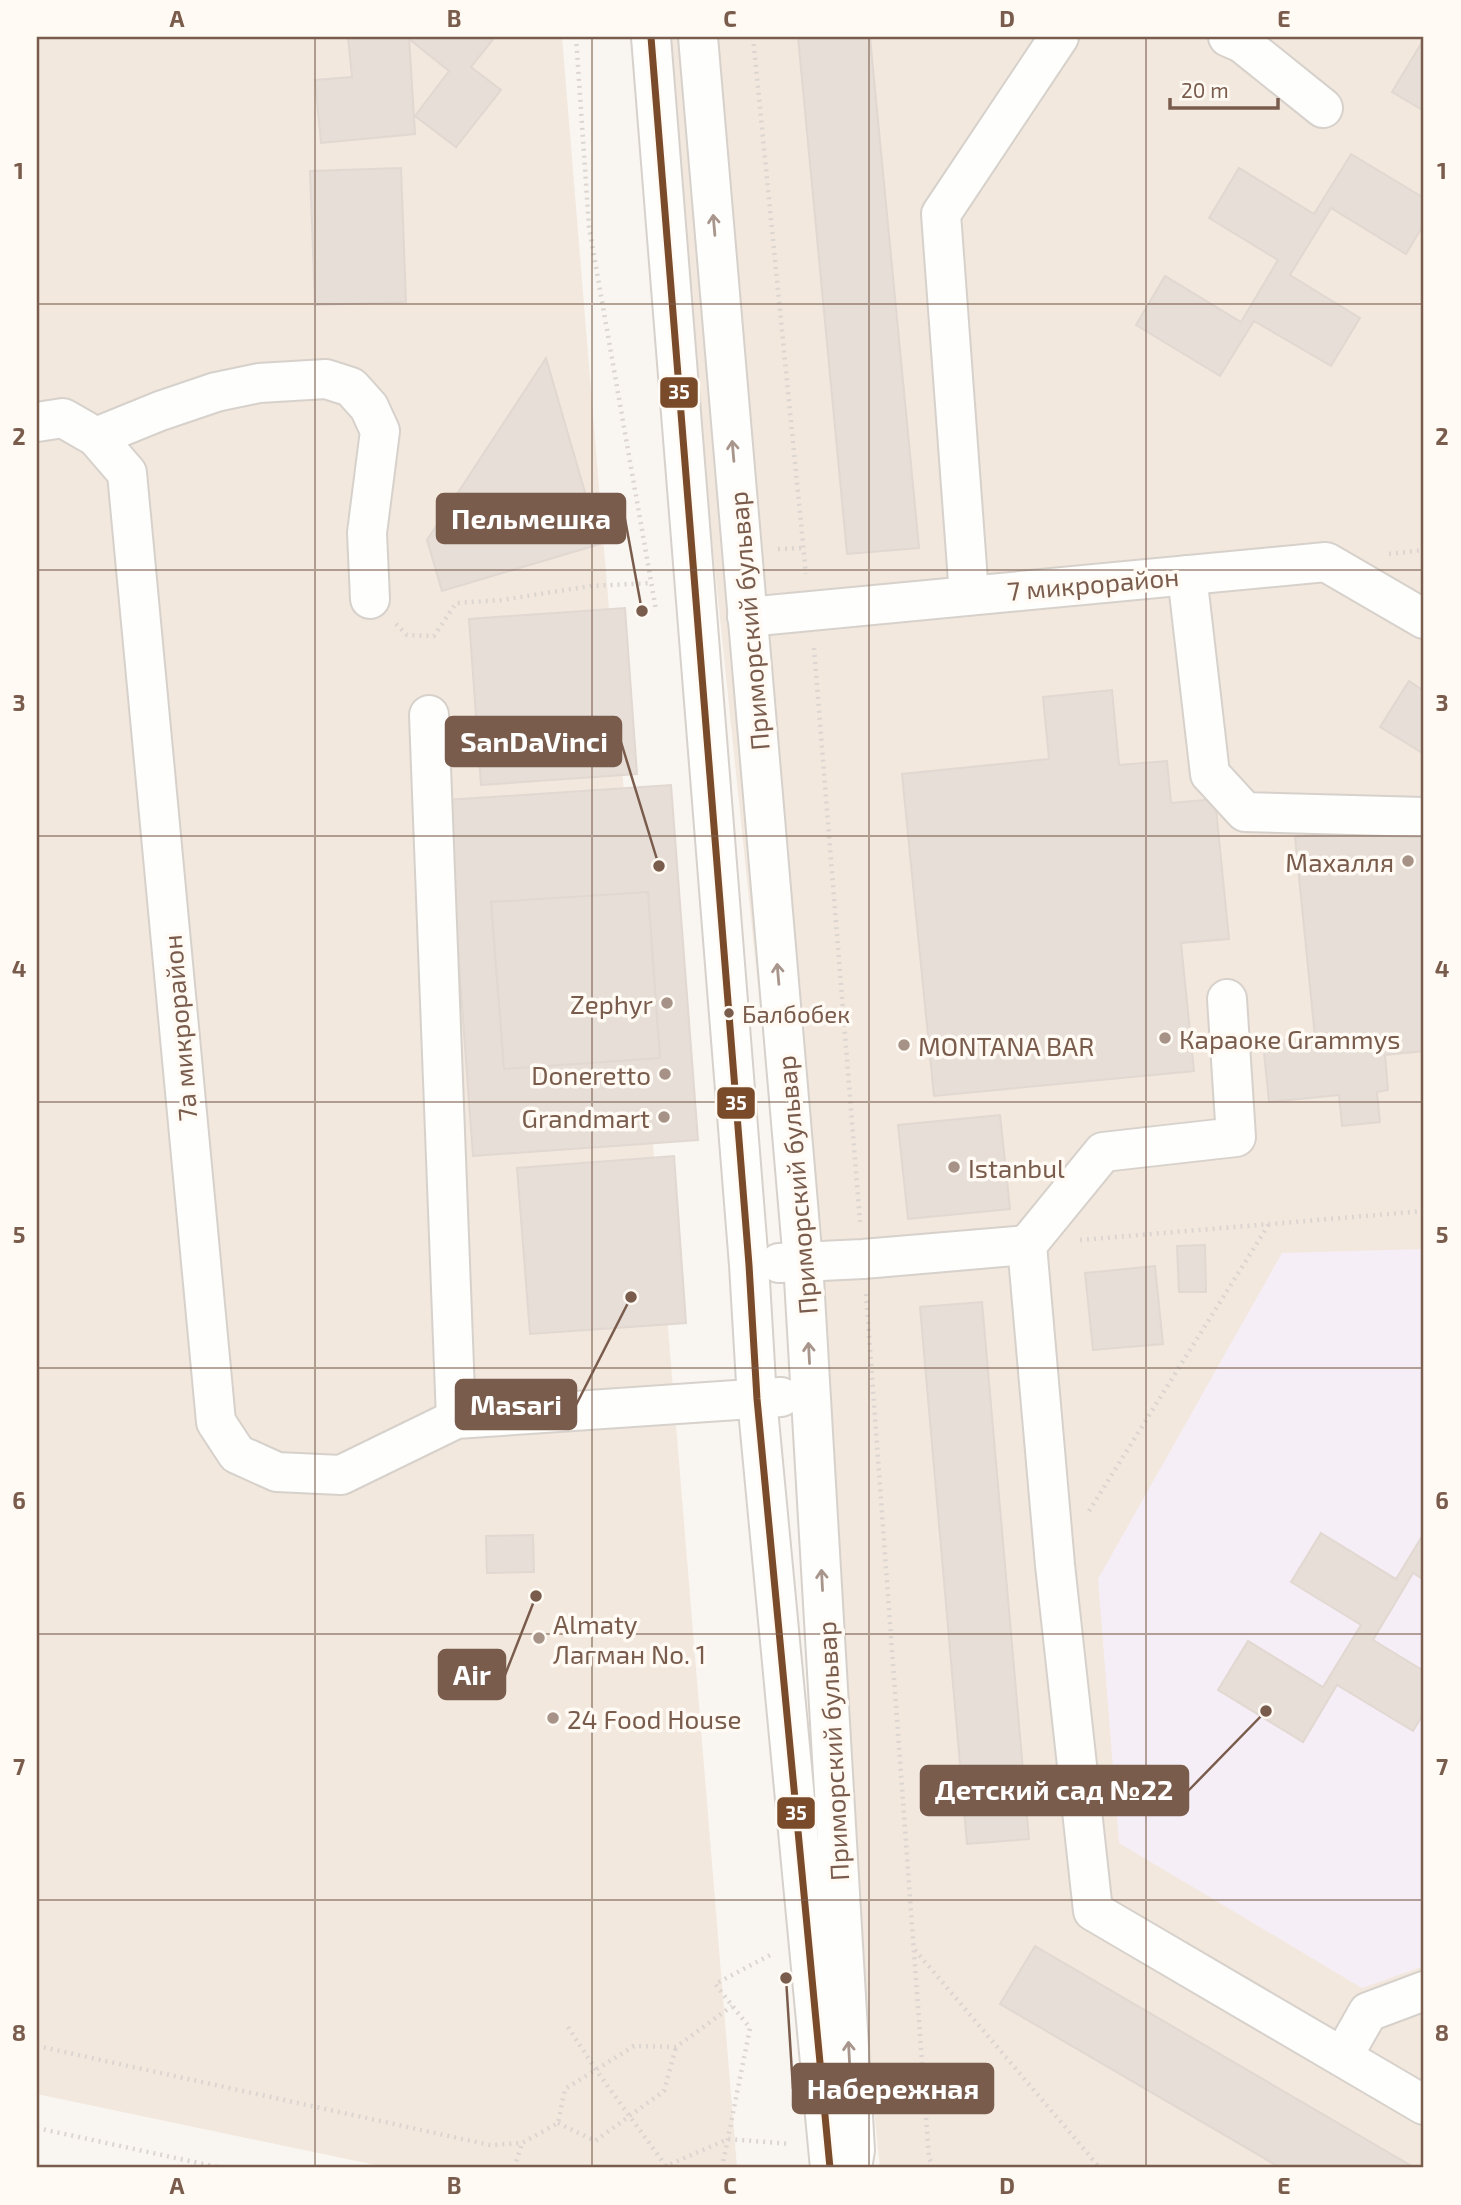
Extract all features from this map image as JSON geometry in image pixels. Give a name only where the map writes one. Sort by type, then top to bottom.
[{"type":"street","name":"Приморский бульвар","points":[[651,37],[749,1265],[757,1399],[837,2161],[855,2150],[803,1262],[698,37]]},
{"type":"street","points":[[969,595],[941,214],[1059,37]]},
{"type":"street","points":[[1228,37],[1242,43],[1323,108]]},
{"type":"street","points":[[96,437],[204,396],[259,383],[326,379],[351,387],[369,407],[380,431],[367,533],[370,599]]},
{"type":"street","name":"7а микрорайон","points":[[37,422],[63,418],[96,437],[127,473],[216,1422],[237,1454],[277,1472],[341,1475],[456,1419]]},
{"type":"street","name":"7 микрорайон","points":[[747,617],[1326,562],[1424,619]]},
{"type":"street","points":[[1187,575],[1210,774],[1245,812],[1424,817]]},
{"type":"street","points":[[429,715],[456,1419],[811,1395]]},
{"type":"street","points":[[1227,999],[1236,1137],[1103,1152],[1027,1245],[1055,1565],[1093,1912],[1424,2105]]},
{"type":"street","points":[[749,1265],[863,1259],[1027,1245]]},
{"type":"street","points":[[1343,2056],[1368,2012],[1424,1992]]},
{"type":"path","points":[[576,37],[589,227],[658,622]]},
{"type":"path","points":[[753,37],[820,707],[929,2158],[934,2168]]},
{"type":"path","points":[[370,599],[407,635],[434,636],[456,603],[502,600],[590,586],[652,583]]},
{"type":"path","points":[[1027,1245],[1424,1210]]},
{"type":"path","points":[[1085,1518],[1269,1224]]},
{"type":"path","points":[[722,2168],[750,2028],[715,1984],[776,1951]]},
{"type":"path","points":[[915,1951],[1100,2168]]},
{"type":"path","points":[[37,2046],[490,2145],[522,2143],[558,2123],[565,2089],[634,2046],[676,2047],[732,2006]]},
{"type":"path","points":[[568,2027],[665,2167],[728,2139],[837,2161]]},
{"type":"path","points":[[558,2123],[595,2141],[664,2091],[676,2047]]},
{"type":"path","points":[[37,2128],[222,2168]]},
{"type":"path","points":[[514,2168],[522,2143]]},
{"type":"shaded area","points":[[37,37],[562,37],[737,2168],[390,2168],[37,2094]]},
{"type":"shaded area","points":[[660,37],[1424,37],[1424,2168],[880,2168]]},
{"type":"shaded area","points":[[1424,1249],[1424,1966],[1362,1988],[1119,1843],[1098,1579],[1282,1253]]},
{"type":"building","points":[[348,37],[409,37],[415,134],[321,143],[315,80],[352,77]]},
{"type":"building","points":[[495,37],[471,67],[501,90],[456,147],[415,116],[449,71],[409,39]]},
{"type":"building","points":[[798,37],[870,37],[919,548],[847,554]]},
{"type":"building","points":[[1422,42],[1424,43],[1424,111],[1392,92]]},
{"type":"building","points":[[1351,154],[1424,198],[1424,224],[1406,254],[1331,208],[1290,275],[1360,318],[1331,366],[1254,321],[1220,376],[1136,325],[1165,276],[1241,322],[1278,260],[1209,218],[1239,168],[1314,214]]},
{"type":"building","points":[[401,168],[406,302],[315,305],[310,171]]},
{"type":"building","points":[[546,358],[600,544],[442,591],[427,540]]},
{"type":"building","points":[[625,608],[637,774],[481,785],[469,619]]},
{"type":"building","points":[[1409,681],[1424,691],[1424,754],[1380,727]]},
{"type":"building","name":"Балбобек","points":[[1112,690],[1119,765],[1167,761],[1171,803],[1215,799],[1229,939],[1181,943],[1194,1071],[934,1096],[902,774],[1049,759],[1043,697]]},
{"type":"building","points":[[671,785],[698,1140],[473,1156],[447,800]]},
{"type":"building","points":[[1424,824],[1424,1051],[1385,1055],[1388,1090],[1377,1092],[1380,1122],[1342,1126],[1339,1095],[1269,1102],[1263,1042],[1315,1037],[1295,837]]},
{"type":"building","points":[[648,892],[660,1058],[504,1069],[491,902]]},
{"type":"building","name":"Istanbul","points":[[1000,1115],[1010,1209],[908,1219],[898,1125]]},
{"type":"building","points":[[674,1156],[686,1323],[530,1334],[517,1168]]},
{"type":"building","points":[[1205,1245],[1206,1292],[1179,1292],[1177,1246]]},
{"type":"building","points":[[1155,1266],[1163,1344],[1093,1350],[1085,1273]]},
{"type":"building","points":[[982,1302],[1029,1839],[967,1844],[920,1307]]},
{"type":"building","points":[[1321,1533],[1396,1579],[1424,1533],[1424,1580],[1413,1573],[1373,1640],[1424,1671],[1424,1713],[1413,1731],[1337,1685],[1303,1742],[1218,1690],[1248,1641],[1323,1687],[1361,1625],[1291,1582]]},
{"type":"building","points":[[533,1535],[534,1572],[487,1573],[486,1536]]},
{"type":"building","points":[[1035,1946],[1415,2168],[1281,2168],[1000,2004]]},
{"type":"transit line","name":"35","points":[[651,37],[749,1265],[757,1399],[830,2168]]},
{"type":"place","name":"Пельмешка","points":[[642,611]]},
{"type":"place","name":"Махалля","points":[[1408,861]]},
{"type":"place","name":"SanDaVinci","points":[[659,866]]},
{"type":"place","name":"Zephyr","points":[[667,1003]]},
{"type":"place","name":"Балбобек","points":[[729,1013]]},
{"type":"place","name":"Караоке Grammys","points":[[1165,1038]]},
{"type":"place","name":"MONTANA BAR","points":[[904,1045]]},
{"type":"place","name":"Doneretto","points":[[665,1074]]},
{"type":"place","name":"Grandmart","points":[[664,1117]]},
{"type":"place","name":"Istanbul","points":[[954,1167]]},
{"type":"place","name":"Masari","points":[[631,1297]]},
{"type":"place","name":"Air","points":[[536,1596]]},
{"type":"place","name":"Almaty Лагман No. 1","points":[[539,1638]]},
{"type":"place","name":"Детский сад №22","points":[[1266,1711]]},
{"type":"place","name":"24 Food House","points":[[553,1718]]},
{"type":"place","name":"Набережная","points":[[786,1978]]}]
